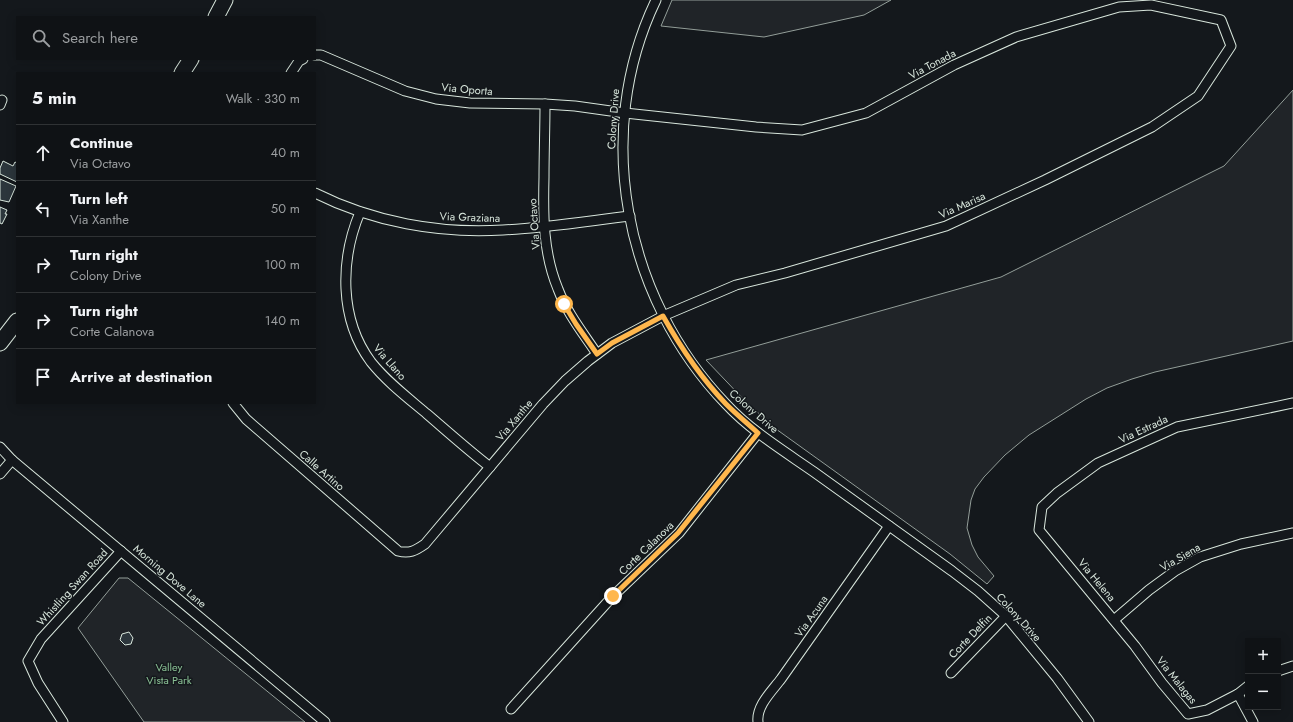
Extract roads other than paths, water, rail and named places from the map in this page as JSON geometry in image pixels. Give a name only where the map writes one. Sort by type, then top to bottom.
[{"type":"main road","points":[[217,16],[225,0]]},
{"type":"main road","points":[[183,72],[190,60]]},
{"type":"main road","points":[[0,343],[16,322]]},
{"type":"street","name":"Colony Drive","points":[[656,0],[634,59],[628,86],[622,144],[625,185],[630,216],[643,269],[663,316],[676,338],[699,373],[726,405],[758,433],[978,591],[1006,616],[1089,722]]},
{"type":"street","name":"Via Tonada","points":[[625,113],[756,127],[802,130],[866,114],[954,65],[1016,37],[1119,7],[1151,5],[1221,20],[1230,46]]},
{"type":"street","name":"Via Marisa","points":[[663,316],[736,285],[793,271],[946,226],[1045,180],[1152,127],[1198,96],[1230,46]]},
{"type":"street","name":"Via Oporta","points":[[316,55],[321,55],[405,91],[436,99],[470,103],[575,106],[625,113]]},
{"type":"street","points":[[292,72],[301,60]]},
{"type":"street","name":"Via Octavo","points":[[545,104],[545,242],[557,288],[576,324],[597,354]]},
{"type":"street","name":"Via Graziana","points":[[316,194],[331,201],[372,216],[416,226],[459,230],[503,230],[544,227],[630,216]]},
{"type":"street","name":"Via Llano","points":[[360,212],[355,223],[346,266],[346,294],[352,322],[359,342],[372,362],[390,383],[490,467]]},
{"type":"street","name":"Via Xanthe","points":[[398,551],[406,553],[415,551],[425,544],[543,404],[565,381],[612,343],[663,316]]},
{"type":"street","name":"Via Estrada","points":[[1039,530],[1042,507],[1098,463],[1177,427],[1293,403]]},
{"type":"street","name":"Calle Artino","points":[[234,404],[246,419],[398,551]]},
{"type":"street","name":"Corte Calanova","points":[[511,709],[613,596],[678,533],[758,433]]},
{"type":"street","name":"Morning Dove Lane","points":[[0,448],[12,460],[325,722]]},
{"type":"street","points":[[0,474],[12,460]]},
{"type":"street","name":"Via Acuna","points":[[758,722],[757,716],[765,700],[786,673],[889,526]]},
{"type":"street","name":"Via Helena","points":[[1039,530],[1135,646]]},
{"type":"street","name":"Via Siena","points":[[1114,620],[1149,590],[1175,571],[1200,557],[1241,544],[1293,533]]},
{"type":"street","name":"Whistling Swan Road","points":[[63,722],[38,683],[28,661],[41,639],[121,551]]},
{"type":"street","name":"Corte Delfin","points":[[951,672],[1006,616]]},
{"type":"street","name":"Via Malagas","points":[[1135,646],[1162,683],[1188,714],[1207,710],[1238,694],[1245,688]]},
{"type":"street","points":[[1281,670],[1293,666]]},
{"type":"street","points":[[1238,694],[1253,722]]},
{"type":"park label","name":"Valley Vista Park","points":[[169,673]]}]
